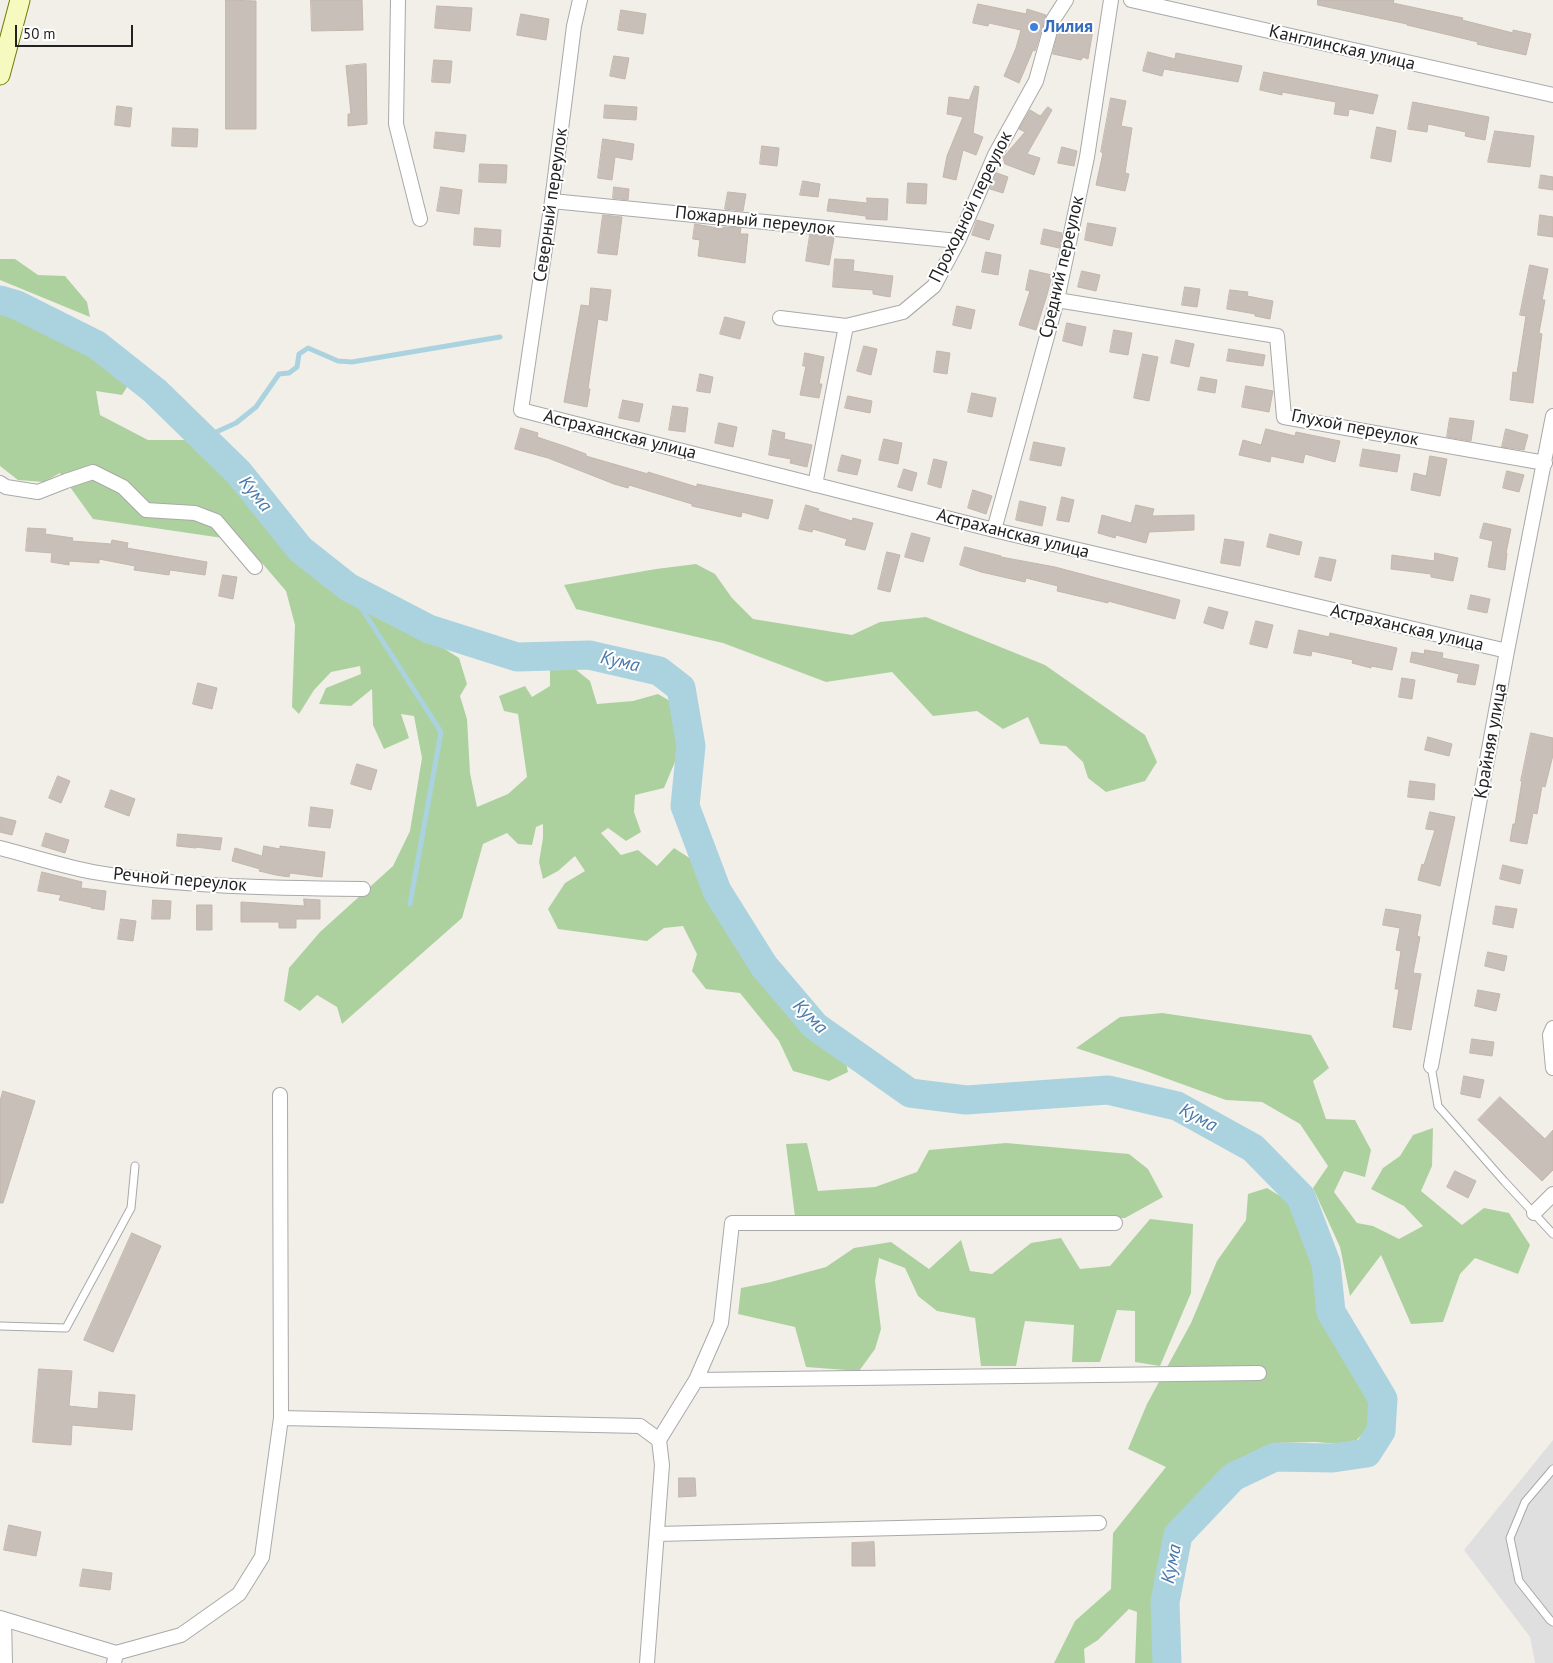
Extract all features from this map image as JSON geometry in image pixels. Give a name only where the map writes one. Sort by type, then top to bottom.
[{"type":"main road","points":[[0,75],[20,0]]},
{"type":"street","points":[[398,0],[396,124],[420,219]]},
{"type":"street","name":"Северный переулок","points":[[521,410],[552,201],[574,26],[580,0]]},
{"type":"street","name":"Проходной переулок","points":[[846,326],[903,312],[934,286],[958,241],[995,155],[1036,81],[1053,20],[1066,0]]},
{"type":"street","name":"Средний переулок","points":[[994,530],[1057,300],[1087,157],[1111,0]]},
{"type":"street","name":"Канглинская улица","points":[[1131,0],[1553,95]]},
{"type":"street","name":"Пожарный переулок","points":[[552,201],[958,241]]},
{"type":"street","name":"Глухой переулок","points":[[1057,300],[1277,336],[1284,417],[1545,463]]},
{"type":"street","points":[[780,318],[846,326],[815,485]]},
{"type":"street","name":"Астраханская улица","points":[[521,410],[994,530],[1507,651]]},
{"type":"street","name":"Крайняя улица","points":[[1431,1066],[1507,651],[1553,416]]},
{"type":"street","points":[[0,483],[6,487],[38,492],[66,480],[93,472],[122,487],[146,510],[195,513],[216,522],[255,567]]},
{"type":"street","name":"Речной переулок","points":[[0,848],[92,871],[166,882],[363,889]]},
{"type":"street","points":[[1553,1028],[1550,1035],[1553,1068]]},
{"type":"street","points":[[5,1663],[2,1618],[115,1658],[182,1634],[239,1594],[262,1557],[281,1418],[280,1094]]},
{"type":"street","points":[[1534,1213],[1553,1194]]},
{"type":"street","points":[[647,1663],[662,1465],[659,1440],[696,1380],[721,1322],[732,1223],[1115,1223]]},
{"type":"street","points":[[696,1380],[1259,1373]]},
{"type":"street","points":[[281,1418],[640,1426],[659,1440]]},
{"type":"street","points":[[657,1534],[1099,1522]]},
{"type":"lane","points":[[1431,1066],[1438,1106],[1553,1234]]},
{"type":"lane","points":[[0,1326],[66,1328],[131,1208],[135,1166]]},
{"type":"lane","points":[[1553,1469],[1525,1502],[1510,1538],[1519,1581],[1553,1622]]},
{"type":"shaded area","points":[[1553,1440],[1553,1663],[1535,1663],[1530,1637],[1464,1550]]},
{"type":"green space","points":[[0,259],[15,259],[38,275],[65,276],[87,302],[90,317],[0,280]]},
{"type":"green space","points":[[0,312],[120,368],[129,384],[122,395],[96,391],[100,415],[148,440],[187,440],[228,477],[295,555],[341,591],[396,627],[429,639],[459,658],[467,684],[460,696],[467,719],[470,773],[477,807],[508,794],[527,777],[518,714],[504,711],[499,696],[525,686],[532,697],[550,686],[550,669],[569,664],[590,681],[597,704],[633,701],[658,694],[670,701],[682,745],[664,788],[635,795],[634,812],[641,832],[626,841],[608,828],[601,833],[621,855],[638,850],[657,866],[674,848],[691,859],[707,892],[754,971],[800,1027],[845,1058],[848,1072],[829,1081],[793,1071],[779,1041],[740,993],[706,989],[692,971],[697,954],[683,926],[664,928],[647,941],[558,929],[548,909],[565,883],[585,871],[575,856],[558,871],[543,879],[539,862],[543,824],[536,827],[532,845],[518,844],[507,833],[483,844],[462,918],[342,1024],[337,1007],[317,995],[300,1011],[284,1001],[289,968],[320,932],[393,866],[410,831],[422,758],[414,716],[401,714],[409,738],[384,749],[373,725],[372,689],[351,706],[319,704],[326,688],[361,674],[360,666],[331,672],[314,690],[299,714],[292,707],[295,625],[286,591],[243,541],[93,519],[60,473],[44,482],[18,480],[0,466]]},
{"type":"green space","points":[[696,564],[715,574],[732,598],[753,619],[852,635],[880,622],[926,617],[1045,665],[1145,735],[1157,762],[1145,781],[1106,792],[1088,778],[1083,762],[1066,746],[1040,744],[1028,717],[1003,729],[977,711],[933,716],[892,672],[826,682],[723,643],[576,609],[564,585]]},
{"type":"green space","points":[[1162,1013],[1311,1035],[1329,1068],[1313,1081],[1326,1119],[1355,1120],[1371,1150],[1365,1177],[1344,1171],[1334,1192],[1357,1223],[1373,1226],[1399,1239],[1423,1226],[1404,1206],[1371,1189],[1383,1168],[1400,1156],[1413,1135],[1433,1128],[1432,1166],[1421,1191],[1462,1225],[1484,1208],[1509,1213],[1530,1245],[1518,1274],[1475,1258],[1460,1274],[1443,1322],[1411,1324],[1381,1255],[1350,1296],[1340,1247],[1313,1188],[1328,1166],[1300,1124],[1262,1102],[1226,1100],[1076,1048],[1120,1017]]},
{"type":"green space","points":[[807,1143],[818,1191],[875,1187],[917,1172],[929,1150],[1006,1143],[1129,1154],[1148,1169],[1163,1197],[1125,1218],[795,1217],[786,1144]]},
{"type":"green space","points":[[1267,1188],[1293,1204],[1316,1273],[1318,1311],[1368,1392],[1370,1426],[1352,1445],[1315,1442],[1275,1443],[1231,1464],[1169,1531],[1154,1606],[1155,1663],[1135,1663],[1137,1612],[1129,1609],[1098,1640],[1084,1649],[1085,1663],[1054,1663],[1075,1621],[1111,1589],[1113,1533],[1166,1467],[1128,1449],[1147,1404],[1191,1323],[1217,1261],[1246,1220],[1248,1194]]},
{"type":"green space","points":[[1150,1219],[1193,1224],[1191,1293],[1160,1366],[1135,1362],[1135,1311],[1117,1310],[1100,1362],[1072,1362],[1074,1325],[1025,1321],[1016,1366],[981,1366],[975,1318],[937,1311],[918,1296],[905,1268],[879,1258],[875,1281],[881,1329],[875,1349],[859,1371],[806,1367],[795,1327],[738,1314],[741,1288],[826,1267],[854,1248],[891,1242],[929,1269],[961,1240],[970,1271],[992,1274],[1031,1243],[1061,1238],[1080,1269],[1110,1266]]},
{"type":"building","points":[[226,0],[256,1],[256,129],[226,129]]},
{"type":"building","points":[[311,0],[362,0],[363,30],[312,31]]},
{"type":"building","points":[[1318,0],[1394,0],[1393,3],[1463,18],[1462,20],[1513,33],[1513,30],[1531,34],[1526,55],[1477,44],[1478,42],[1407,24],[1318,5]]},
{"type":"building","points":[[978,4],[1026,14],[1027,9],[1046,15],[1035,51],[1033,50],[1019,83],[1004,76],[1016,48],[1021,30],[989,23],[988,26],[973,23]]},
{"type":"building","points":[[437,6],[472,8],[470,31],[435,28]]},
{"type":"building","points":[[621,10],[646,14],[643,34],[618,30]]},
{"type":"building","points":[[521,14],[549,19],[546,40],[517,35]]},
{"type":"building","points":[[1060,26],[1093,30],[1088,59],[1083,57],[1081,60],[1053,54]]},
{"type":"building","points":[[1148,52],[1175,59],[1176,53],[1242,66],[1238,82],[1164,69],[1162,76],[1143,71]]},
{"type":"building","points":[[614,56],[629,58],[625,79],[610,76]]},
{"type":"building","points":[[434,60],[452,61],[450,83],[432,82]]},
{"type":"building","points":[[366,64],[367,124],[348,126],[348,114],[351,114],[346,66]]},
{"type":"building","points":[[1264,72],[1378,95],[1373,114],[1349,109],[1348,116],[1334,114],[1336,102],[1282,92],[1282,95],[1260,90]]},
{"type":"building","points":[[975,86],[979,87],[973,133],[983,137],[976,155],[963,150],[956,180],[943,177],[947,156],[963,117],[947,114],[949,97],[969,100]]},
{"type":"building","points":[[1111,98],[1126,101],[1121,126],[1132,128],[1125,173],[1129,174],[1125,191],[1096,185]]},
{"type":"building","points":[[1413,102],[1489,117],[1485,140],[1465,136],[1466,132],[1428,124],[1427,132],[1408,129]]},
{"type":"building","points":[[605,105],[637,107],[636,120],[604,118]]},
{"type":"building","points":[[117,106],[132,108],[130,127],[115,125]]},
{"type":"building","points":[[1048,107],[1052,110],[1027,154],[1040,158],[1034,175],[1005,164],[1003,158],[1025,132],[1019,129],[1030,110],[1040,116]]},
{"type":"building","points":[[1377,127],[1396,131],[1391,162],[1371,158]]},
{"type":"building","points":[[173,128],[198,129],[197,147],[172,146]]},
{"type":"building","points":[[1495,131],[1534,136],[1530,167],[1488,162]]},
{"type":"building","points":[[436,132],[466,135],[464,152],[434,148]]},
{"type":"building","points":[[603,139],[634,144],[632,160],[615,157],[612,180],[598,178]]},
{"type":"building","points":[[762,146],[779,148],[777,166],[760,164]]},
{"type":"building","points":[[1062,147],[1077,151],[1074,166],[1058,163]]},
{"type":"building","points":[[480,164],[507,165],[506,183],[479,182]]},
{"type":"building","points":[[997,173],[1008,177],[1003,193],[990,189]]},
{"type":"building","points":[[1541,175],[1553,177],[1553,190],[1539,188]]},
{"type":"building","points":[[803,181],[820,184],[818,197],[800,195]]},
{"type":"building","points":[[908,183],[927,184],[926,204],[907,203]]},
{"type":"building","points":[[441,187],[462,190],[459,214],[437,211]]},
{"type":"building","points":[[614,187],[629,189],[628,200],[613,198]]},
{"type":"building","points":[[728,192],[746,194],[743,211],[725,209]]},
{"type":"building","points":[[867,198],[888,199],[887,220],[866,219],[866,216],[827,211],[829,199],[867,203]]},
{"type":"building","points":[[603,215],[622,217],[617,255],[598,253]]},
{"type":"building","points":[[1540,215],[1553,217],[1553,237],[1538,235]]},
{"type":"building","points":[[977,220],[994,225],[989,240],[972,235]]},
{"type":"building","points":[[1088,223],[1116,228],[1112,246],[1085,240]]},
{"type":"building","points":[[695,224],[723,229],[723,227],[741,228],[740,234],[748,234],[745,263],[698,256],[700,240],[693,239]]},
{"type":"building","points":[[475,228],[501,230],[500,247],[474,245]]},
{"type":"building","points":[[1044,229],[1062,233],[1059,248],[1041,244]]},
{"type":"building","points":[[810,235],[834,238],[829,265],[806,261]]},
{"type":"building","points":[[986,252],[1001,255],[998,275],[982,272]]},
{"type":"building","points":[[835,259],[854,260],[853,271],[893,276],[890,297],[873,294],[873,290],[833,287]]},
{"type":"building","points":[[1530,265],[1548,269],[1542,300],[1545,300],[1539,333],[1542,334],[1533,403],[1510,400],[1513,372],[1517,373],[1526,316],[1520,315]]},
{"type":"building","points":[[1030,270],[1052,275],[1036,330],[1019,325],[1030,291],[1026,290]]},
{"type":"building","points":[[1082,271],[1100,275],[1096,291],[1078,287]]},
{"type":"building","points":[[1185,287],[1200,289],[1197,307],[1182,305]]},
{"type":"building","points":[[591,288],[611,290],[607,321],[598,319],[587,407],[564,402],[581,305],[589,306]]},
{"type":"building","points":[[1230,290],[1248,292],[1247,296],[1273,301],[1270,319],[1227,309]]},
{"type":"building","points":[[957,306],[975,310],[971,329],[953,325]]},
{"type":"building","points":[[725,317],[745,322],[740,339],[720,334]]},
{"type":"building","points":[[1067,323],[1086,327],[1082,346],[1063,341]]},
{"type":"building","points":[[1114,330],[1132,333],[1128,355],[1110,352]]},
{"type":"building","points":[[1176,340],[1194,344],[1189,367],[1171,363]]},
{"type":"building","points":[[864,346],[877,349],[871,375],[857,371]]},
{"type":"building","points":[[1229,349],[1265,355],[1263,366],[1227,361]]},
{"type":"building","points":[[937,351],[950,353],[947,374],[934,372]]},
{"type":"building","points":[[805,353],[824,357],[819,384],[822,384],[819,398],[800,395],[806,366],[803,366]]},
{"type":"building","points":[[1143,354],[1158,357],[1149,401],[1134,398]]},
{"type":"building","points":[[700,374],[713,377],[710,393],[697,391]]},
{"type":"building","points":[[1201,377],[1217,380],[1215,393],[1198,390]]},
{"type":"building","points":[[1246,386],[1273,391],[1269,412],[1242,407]]},
{"type":"building","points":[[972,393],[996,398],[992,417],[968,412]]},
{"type":"building","points":[[848,396],[872,401],[870,413],[845,408]]},
{"type":"building","points":[[623,400],[643,404],[639,422],[619,418]]},
{"type":"building","points":[[673,406],[688,408],[685,432],[669,430]]},
{"type":"building","points":[[1450,418],[1474,421],[1471,441],[1447,437]]},
{"type":"building","points":[[719,423],[737,427],[733,447],[715,443]]},
{"type":"building","points":[[521,428],[538,433],[537,437],[586,454],[586,456],[648,474],[648,472],[697,487],[697,484],[773,500],[768,519],[742,512],[741,517],[692,506],[692,504],[629,485],[628,488],[614,484],[548,458],[515,449]]},
{"type":"building","points":[[1266,429],[1295,436],[1296,432],[1340,441],[1335,462],[1305,454],[1303,463],[1271,456],[1270,462],[1239,455],[1243,440],[1261,445]]},
{"type":"building","points":[[1506,429],[1528,435],[1524,450],[1502,447]]},
{"type":"building","points":[[773,430],[785,433],[784,439],[812,445],[807,467],[790,463],[791,459],[769,455]]},
{"type":"building","points":[[884,439],[902,443],[898,464],[879,460]]},
{"type":"building","points":[[1034,442],[1065,448],[1061,466],[1030,460]]},
{"type":"building","points":[[1363,449],[1400,455],[1397,472],[1360,466]]},
{"type":"building","points":[[842,455],[861,460],[857,475],[838,471]]},
{"type":"building","points":[[1430,456],[1447,459],[1440,496],[1411,490],[1414,473],[1426,476]]},
{"type":"building","points":[[934,459],[947,462],[941,488],[928,484]]},
{"type":"building","points":[[904,469],[917,473],[912,491],[898,487]]},
{"type":"building","points":[[1507,471],[1524,475],[1519,492],[1503,488]]},
{"type":"building","points":[[973,490],[992,496],[986,514],[968,508]]},
{"type":"building","points":[[1062,497],[1074,500],[1069,522],[1057,520]]},
{"type":"building","points":[[1020,501],[1046,507],[1042,526],[1016,520]]},
{"type":"building","points":[[806,505],[819,509],[818,511],[852,521],[853,518],[873,523],[865,550],[845,545],[847,539],[813,529],[812,532],[799,529]]},
{"type":"building","points":[[1136,505],[1154,509],[1152,516],[1194,515],[1194,530],[1149,532],[1146,543],[1116,535],[1115,538],[1098,533],[1102,515],[1131,523]]},
{"type":"building","points":[[1484,523],[1511,529],[1505,570],[1488,567],[1493,541],[1480,538]]},
{"type":"building","points":[[28,528],[46,529],[45,534],[73,538],[72,541],[111,544],[112,540],[128,543],[127,548],[207,562],[205,575],[170,570],[169,575],[134,570],[135,566],[99,559],[99,563],[69,561],[69,565],[51,562],[52,553],[26,551]]},
{"type":"building","points":[[912,533],[930,538],[923,562],[905,557]]},
{"type":"building","points":[[1270,534],[1302,542],[1299,555],[1267,547]]},
{"type":"building","points":[[1225,539],[1244,542],[1240,566],[1221,563]]},
{"type":"building","points":[[965,547],[1001,557],[1055,567],[1180,600],[1175,619],[1108,601],[1108,603],[1057,591],[1058,586],[1026,578],[1025,582],[960,565]]},
{"type":"building","points":[[887,552],[900,555],[890,592],[878,589]]},
{"type":"building","points":[[1435,553],[1458,558],[1453,581],[1431,577],[1431,574],[1391,569],[1392,555],[1434,561]]},
{"type":"building","points":[[1320,557],[1336,560],[1331,581],[1315,577]]},
{"type":"building","points":[[223,575],[237,577],[233,599],[219,596]]},
{"type":"building","points":[[1471,595],[1490,599],[1487,613],[1468,609]]},
{"type":"building","points":[[1209,607],[1228,612],[1223,629],[1204,623]]},
{"type":"building","points":[[1256,621],[1273,625],[1267,648],[1250,644]]},
{"type":"building","points":[[1299,630],[1329,637],[1330,633],[1397,648],[1392,670],[1371,666],[1371,668],[1352,663],[1353,660],[1312,651],[1311,656],[1294,653]]},
{"type":"building","points":[[1425,650],[1443,653],[1442,658],[1479,665],[1475,685],[1457,682],[1459,674],[1410,662],[1412,652],[1424,654]]},
{"type":"building","points":[[1402,678],[1415,680],[1412,699],[1399,697]]},
{"type":"building","points":[[198,683],[217,688],[212,709],[193,704]]},
{"type":"building","points":[[1531,733],[1553,738],[1553,755],[1545,787],[1542,786],[1537,814],[1533,813],[1527,844],[1510,841],[1513,824],[1515,824],[1521,781]]},
{"type":"building","points":[[1428,737],[1452,744],[1449,756],[1425,750]]},
{"type":"building","points":[[357,764],[377,770],[371,790],[351,784]]},
{"type":"building","points":[[58,776],[70,781],[61,803],[49,798]]},
{"type":"building","points":[[1410,781],[1435,784],[1434,800],[1408,797]]},
{"type":"building","points":[[111,790],[135,799],[129,816],[105,807]]},
{"type":"building","points":[[311,807],[333,810],[330,828],[309,826]]},
{"type":"building","points":[[1430,812],[1455,817],[1440,886],[1418,880],[1435,830],[1426,829]]},
{"type":"building","points":[[0,817],[16,821],[12,835],[0,832]]},
{"type":"building","points":[[46,833],[69,840],[65,853],[42,846]]},
{"type":"building","points":[[178,834],[222,838],[220,850],[177,846]]},
{"type":"building","points":[[264,846],[280,849],[280,846],[325,852],[322,877],[290,873],[289,877],[276,875],[232,861],[235,848],[262,856]]},
{"type":"building","points":[[1503,865],[1523,870],[1520,884],[1500,879]]},
{"type":"building","points":[[42,872],[82,882],[81,888],[106,891],[104,910],[59,900],[61,895],[38,891]]},
{"type":"building","points":[[304,899],[320,900],[320,919],[296,919],[296,928],[279,928],[279,922],[241,922],[241,902],[304,906]]},
{"type":"building","points":[[153,900],[171,901],[170,919],[152,919]]},
{"type":"building","points":[[197,905],[212,905],[212,930],[197,930]]},
{"type":"building","points":[[1496,906],[1517,909],[1513,928],[1493,924]]},
{"type":"building","points":[[1386,909],[1421,915],[1417,936],[1420,937],[1413,973],[1421,974],[1411,1030],[1393,1027],[1399,989],[1395,989],[1401,951],[1396,950],[1400,928],[1383,925]]},
{"type":"building","points":[[121,919],[136,921],[133,941],[118,939]]},
{"type":"building","points":[[1488,952],[1507,956],[1504,971],[1485,966]]},
{"type":"building","points":[[1478,990],[1500,994],[1496,1011],[1475,1006]]},
{"type":"building","points":[[1472,1039],[1494,1042],[1492,1056],[1470,1053]]},
{"type":"building","points":[[1464,1076],[1484,1080],[1480,1098],[1461,1094]]},
{"type":"building","points":[[3,1091],[35,1101],[3,1203],[0,1203],[0,1102]]},
{"type":"building","points":[[1500,1097],[1545,1139],[1553,1130],[1553,1170],[1542,1181],[1478,1120]]},
{"type":"building","points":[[1455,1171],[1476,1181],[1468,1198],[1447,1187]]},
{"type":"building","points":[[132,1233],[161,1246],[113,1352],[84,1340]]},
{"type":"building","points":[[39,1369],[72,1371],[69,1406],[98,1409],[99,1392],[135,1395],[132,1430],[72,1425],[71,1445],[33,1442]]},
{"type":"building","points":[[679,1478],[695,1478],[696,1496],[679,1497]]},
{"type":"building","points":[[9,1525],[41,1532],[36,1556],[4,1550]]},
{"type":"building","points":[[874,1542],[875,1566],[852,1566],[852,1543]]},
{"type":"building","points":[[83,1569],[112,1573],[110,1590],[80,1586]]},
{"type":"waterway","name":"Кума","points":[[0,300],[17,305],[97,345],[155,391],[239,473],[300,549],[348,587],[429,629],[517,657],[589,655],[659,671],[681,688],[691,746],[685,806],[717,891],[764,966],[815,1026],[910,1093],[966,1100],[1108,1090],[1177,1106],[1253,1148],[1301,1197],[1326,1263],[1331,1312],[1383,1399],[1381,1431],[1367,1453],[1333,1458],[1275,1457],[1233,1477],[1178,1535],[1165,1602],[1167,1663]]},
{"type":"waterway","points":[[203,438],[236,423],[256,407],[279,374],[289,373],[297,367],[299,354],[308,348],[338,361],[352,362],[500,337]]},
{"type":"waterway","points":[[348,587],[441,732],[410,904]]},
{"type":"place","name":"Лилия","points":[[1034,27]]}]
